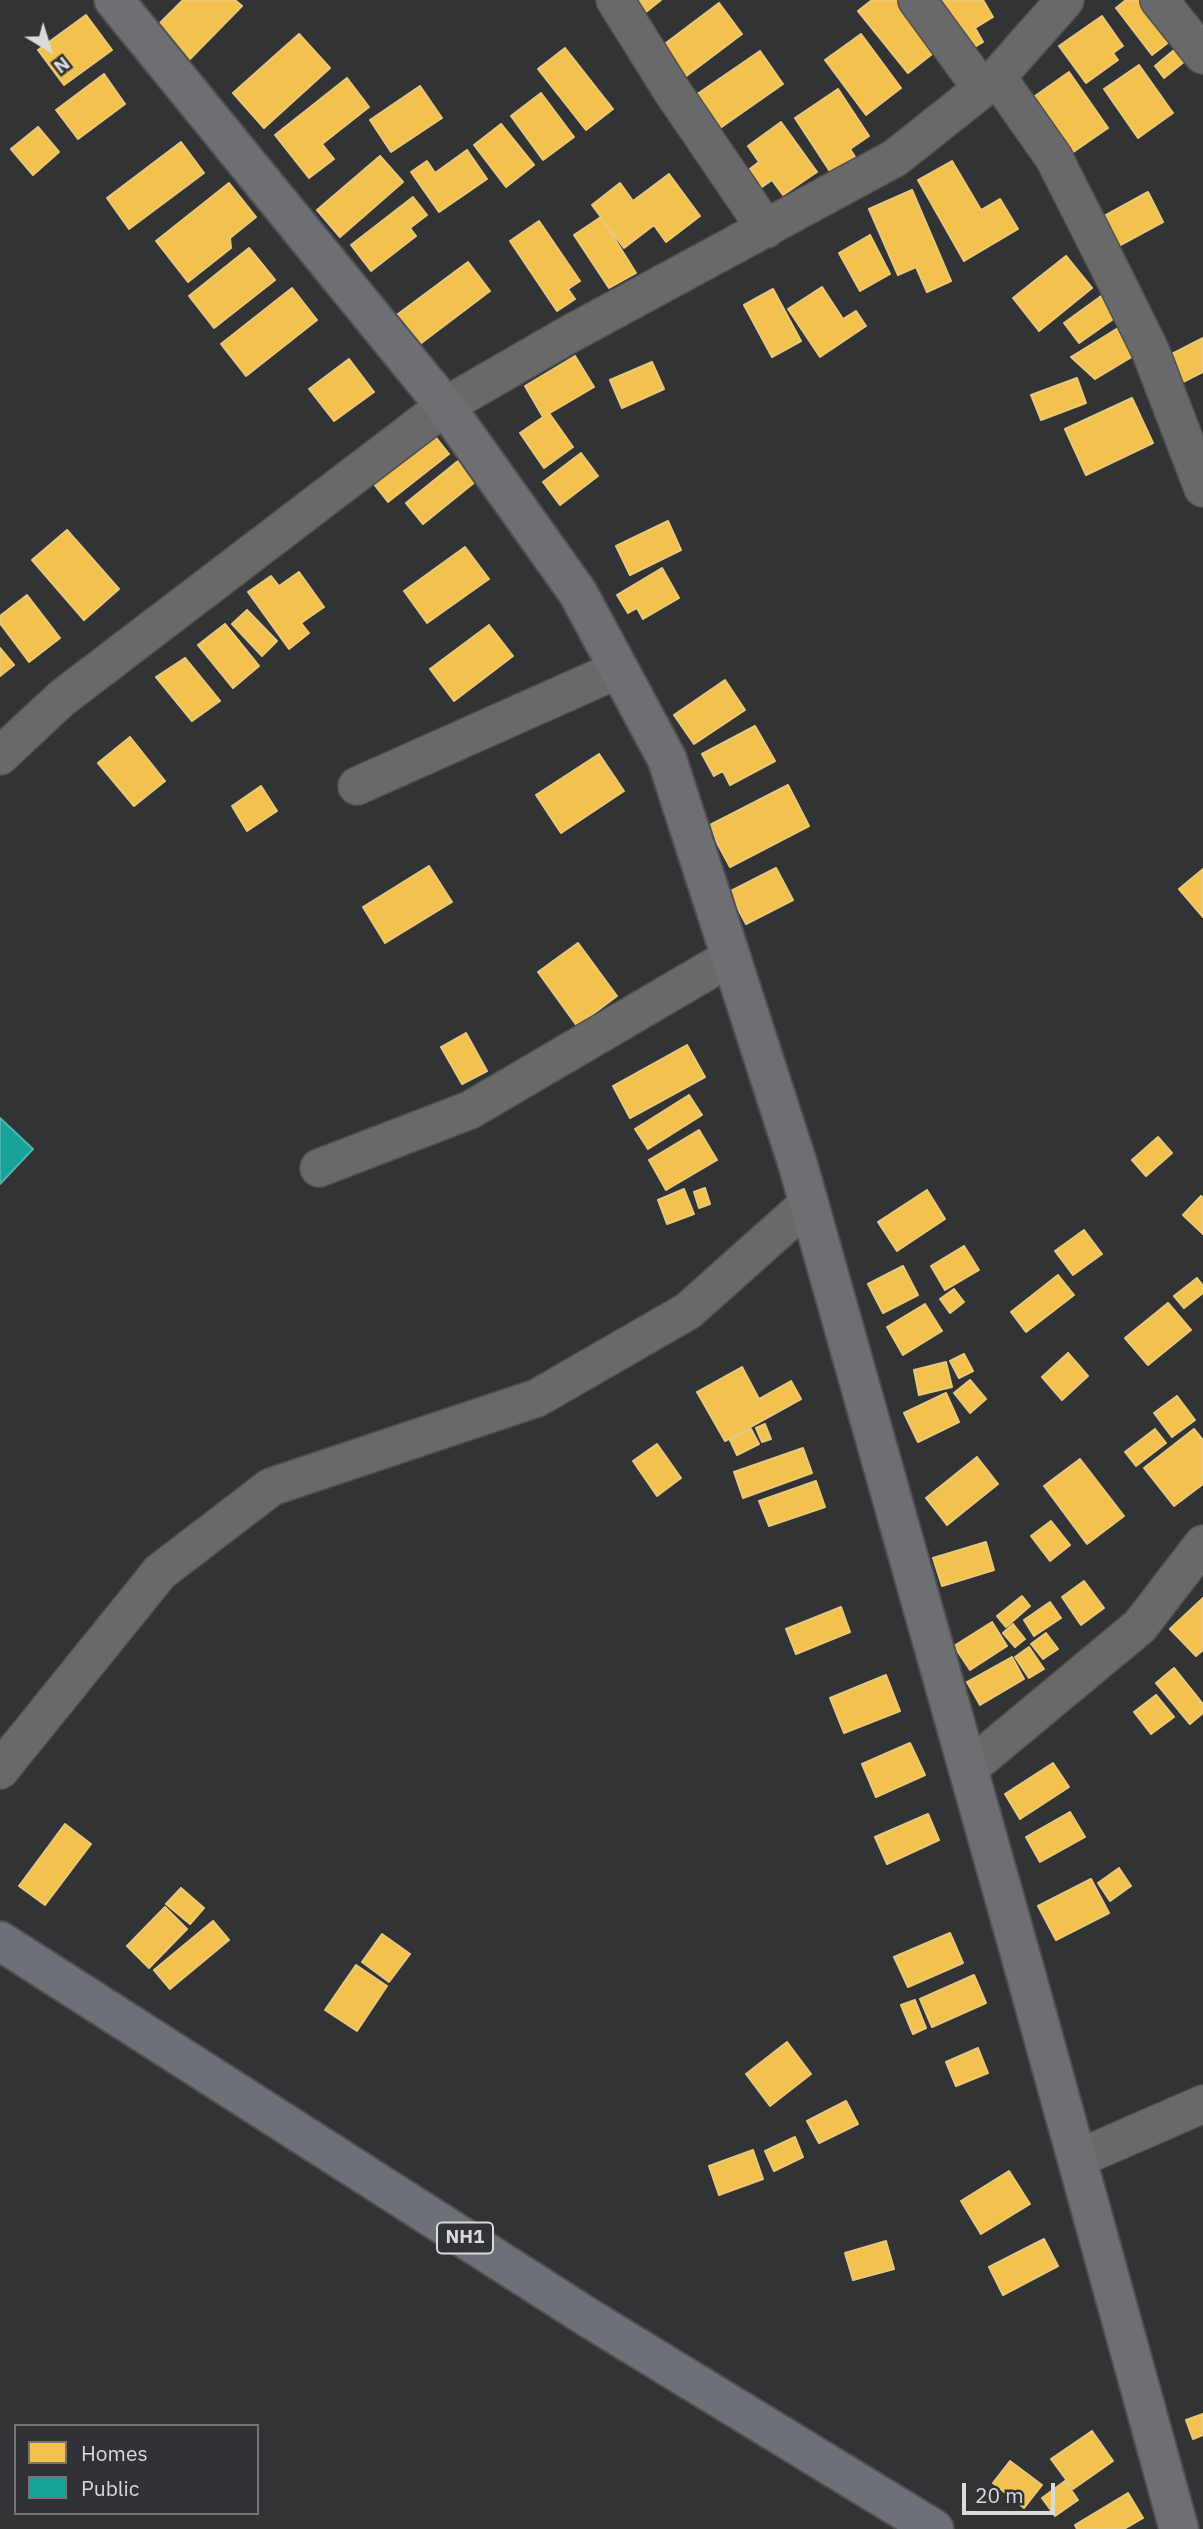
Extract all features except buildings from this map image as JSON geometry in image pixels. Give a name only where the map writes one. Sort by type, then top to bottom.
[{"type":"highway","name":"NH1","points":[[0,1941],[592,2320],[934,2529]]},
{"type":"street","points":[[114,0],[445,405],[578,593],[667,759],[808,1203],[1179,2529]]},
{"type":"street","points":[[615,0],[672,92],[766,229]]},
{"type":"street","points":[[917,0],[1054,158],[1150,350],[1203,488]]},
{"type":"street","points":[[0,756],[62,698],[445,405],[568,335],[895,158],[989,83],[1065,0]]},
{"type":"street","points":[[1159,0],[1203,55]]},
{"type":"street","points":[[357,786],[619,669]]},
{"type":"street","points":[[319,1168],[470,1110],[731,957]]},
{"type":"street","points":[[0,1770],[160,1572],[271,1487],[537,1398],[688,1311],[808,1203]]},
{"type":"street","points":[[968,1769],[1140,1626],[1203,1544]]},
{"type":"street","points":[[1077,2159],[1203,2104]]}]
